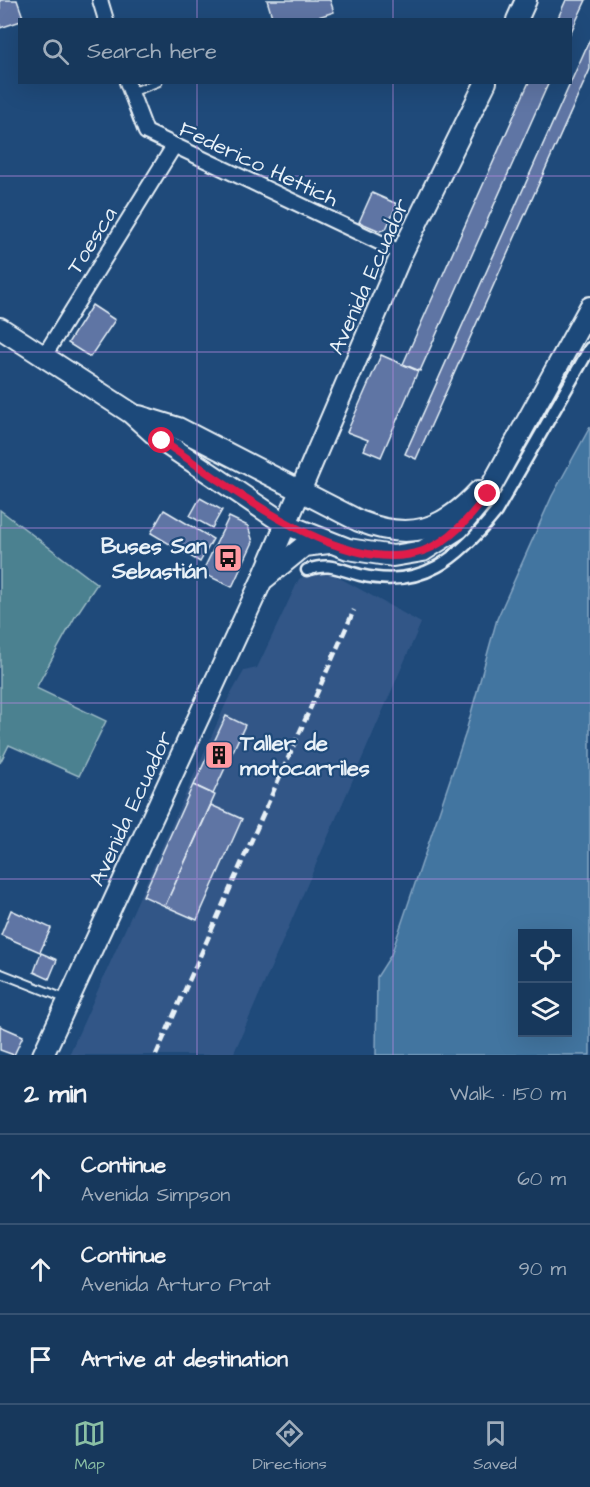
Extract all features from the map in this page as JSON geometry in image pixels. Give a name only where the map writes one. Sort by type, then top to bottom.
[{"type":"main road","points":[[518,18],[526,0]]},
{"type":"main road","name":"Avenida Ecuador","points":[[43,1055],[262,580],[402,253],[485,84]]},
{"type":"main road","points":[[0,328],[131,413],[162,441],[285,524],[334,543],[378,556],[408,554],[432,547],[471,515],[488,494],[590,307]]},
{"type":"main road","points":[[131,413],[178,428],[375,528],[411,532],[430,527],[462,507],[505,462]]},
{"type":"main road","points":[[262,580],[304,546],[334,543]]},
{"type":"street","points":[[100,0],[105,18]]},
{"type":"street","name":"Federico Hettich","points":[[129,88],[146,132],[402,253]]},
{"type":"street","name":"Toesca","points":[[44,356],[174,146]]},
{"type":"street","points":[[307,570],[327,565],[373,578],[403,579],[432,570],[447,561],[479,533],[496,512],[590,348]]},
{"type":"lane","points":[[129,88],[148,84]]},
{"type":"lane","points":[[0,973],[68,1000]]},
{"type":"shaded area","points":[[590,427],[590,1055],[376,1055],[377,977],[391,955],[465,735],[497,619],[552,496]]},
{"type":"shaded area","points":[[327,571],[421,623],[233,1055],[69,1055],[228,699],[244,671],[257,668],[299,579],[314,572]]},
{"type":"green space","points":[[0,510],[97,584],[75,617],[36,688],[106,721],[79,776],[9,745],[0,763]]},
{"type":"building","points":[[0,0],[17,0],[23,18],[18,18],[18,22],[0,28]]},
{"type":"building","points":[[267,0],[330,0],[334,12],[315,18],[272,18]]},
{"type":"building","points":[[566,0],[586,0],[572,30],[572,18],[558,18]]},
{"type":"building","points":[[590,39],[590,69],[416,459],[405,454],[570,84],[572,84]]},
{"type":"building","points":[[528,84],[548,84],[420,371],[403,364]]},
{"type":"building","points":[[372,193],[397,204],[386,229],[380,231],[359,222]]},
{"type":"building","points":[[92,305],[115,320],[90,357],[68,343]]},
{"type":"building","points":[[381,355],[418,371],[381,457],[364,450],[368,440],[347,432]]},
{"type":"building","points":[[200,498],[222,510],[212,528],[190,516]]},
{"type":"building","points":[[164,510],[213,539],[200,562],[151,533]]},
{"type":"building","name":"Buses San Sebastián","points":[[229,517],[248,526],[253,542],[232,587],[202,573]]},
{"type":"building","name":"Taller de motocarriles","points":[[226,716],[245,725],[213,794],[194,785]]},
{"type":"building","points":[[193,785],[215,795],[165,906],[143,896]]},
{"type":"building","points":[[211,805],[242,819],[197,920],[165,906]]},
{"type":"building","points":[[11,910],[51,928],[40,952],[1,935]]},
{"type":"building","points":[[41,953],[57,960],[49,979],[34,972]]},
{"type":"building","points":[[0,1026],[23,1036],[14,1055],[0,1050]]},
{"type":"railway","points":[[156,1055],[354,610]]},
{"type":"place","name":"Buses San Sebastián","points":[[228,558]]},
{"type":"place","name":"Taller de motocarriles","points":[[219,755]]},
{"type":"route","points":[[162,441],[285,524],[348,549],[378,556],[408,554],[432,547],[459,528],[488,494]]}]
